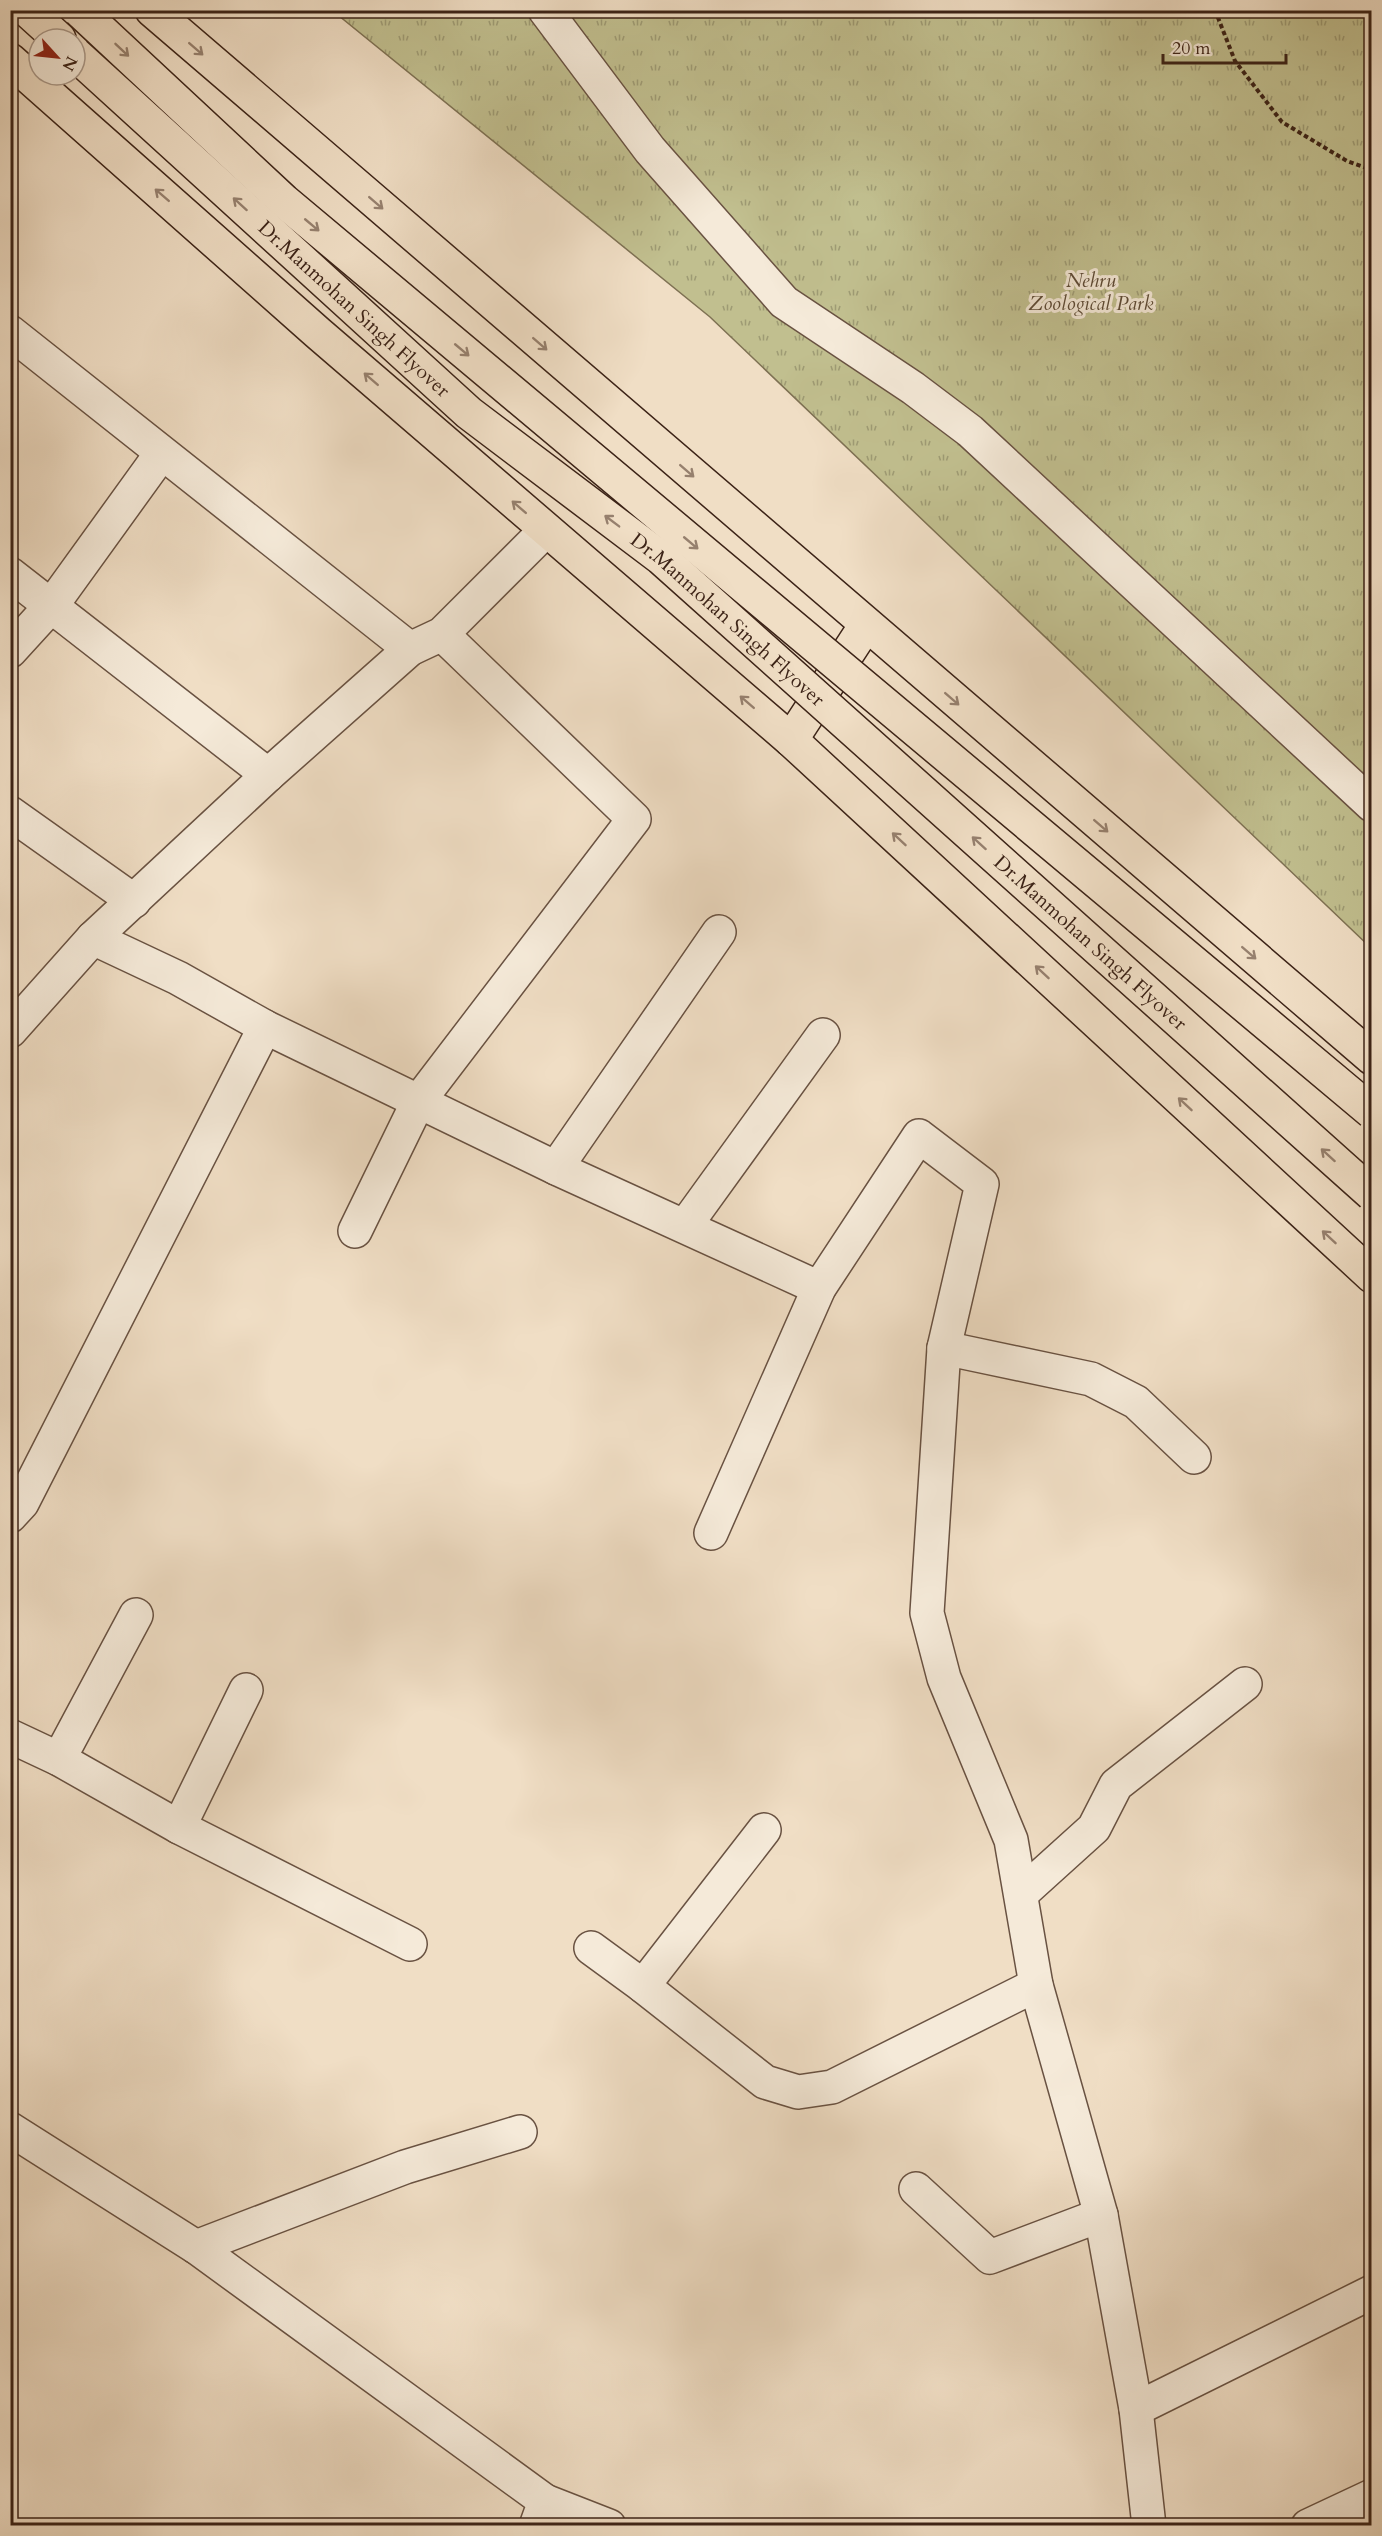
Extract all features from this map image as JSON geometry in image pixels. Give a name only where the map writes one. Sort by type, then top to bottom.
[{"type":"main road","points":[[27,10],[45,27]]},
{"type":"main road","name":"Dr.Manmohan Singh Flyover","points":[[79,10],[284,201],[1371,1112]]},
{"type":"main road","points":[[152,10],[1371,1058]]},
{"type":"main road","points":[[10,60],[309,325],[791,740],[1371,1276]]},
{"type":"main road","name":"Dr.Manmohan Singh Flyover","points":[[87,65],[469,413],[662,558],[1371,1194]]},
{"type":"main road","points":[[791,740],[866,625]]},
{"type":"street","points":[[545,10],[650,150],[784,302],[913,388],[970,431],[1371,805]]},
{"type":"street","points":[[10,332],[161,454],[410,649]]},
{"type":"street","points":[[10,651],[52,605],[161,454]]},
{"type":"street","points":[[10,1031],[93,938],[268,775],[410,649],[442,634],[546,530]]},
{"type":"street","points":[[10,574],[268,775]]},
{"type":"street","points":[[355,1231],[418,1102],[634,819],[442,634]]},
{"type":"street","points":[[10,813],[134,901]]},
{"type":"street","points":[[556,1168],[719,932]]},
{"type":"street","points":[[93,938],[178,978],[265,1027],[418,1102],[556,1168],[819,1288]]},
{"type":"street","points":[[10,1516],[22,1503],[265,1027]]},
{"type":"street","points":[[685,1226],[823,1035]]},
{"type":"street","points":[[711,1533],[819,1288],[918,1136],[982,1184],[944,1348],[927,1613],[944,1678],[1011,1840],[1036,1985],[1101,2215],[1136,2409],[1149,2526]]},
{"type":"street","points":[[944,1348],[1090,1379],[1136,1402],[1194,1457]]},
{"type":"street","points":[[59,1760],[136,1615]]},
{"type":"street","points":[[1021,1894],[1094,1828],[1116,1785],[1245,1684]]},
{"type":"street","points":[[179,1827],[246,1690]]},
{"type":"street","points":[[10,1736],[59,1760],[179,1827],[410,1944]]},
{"type":"street","points":[[644,1986],[764,1830]]},
{"type":"street","points":[[591,1948],[644,1986],[765,2082],[798,2092],[832,2088],[1036,1985]]},
{"type":"street","points":[[10,2129],[196,2247],[541,2513],[609,2526]]},
{"type":"street","points":[[196,2247],[405,2167],[520,2132]]},
{"type":"street","points":[[916,2189],[990,2257],[1101,2215]]},
{"type":"street","points":[[1136,2409],[1371,2292]]},
{"type":"street","points":[[1308,2526],[1371,2496]]},
{"type":"path","points":[[1215,10],[1235,61],[1282,122],[1347,161],[1371,170]]},
{"type":"green space","name":"Nehru Zoological Park","points":[[333,11],[1371,11],[1371,948],[710,317]]}]
